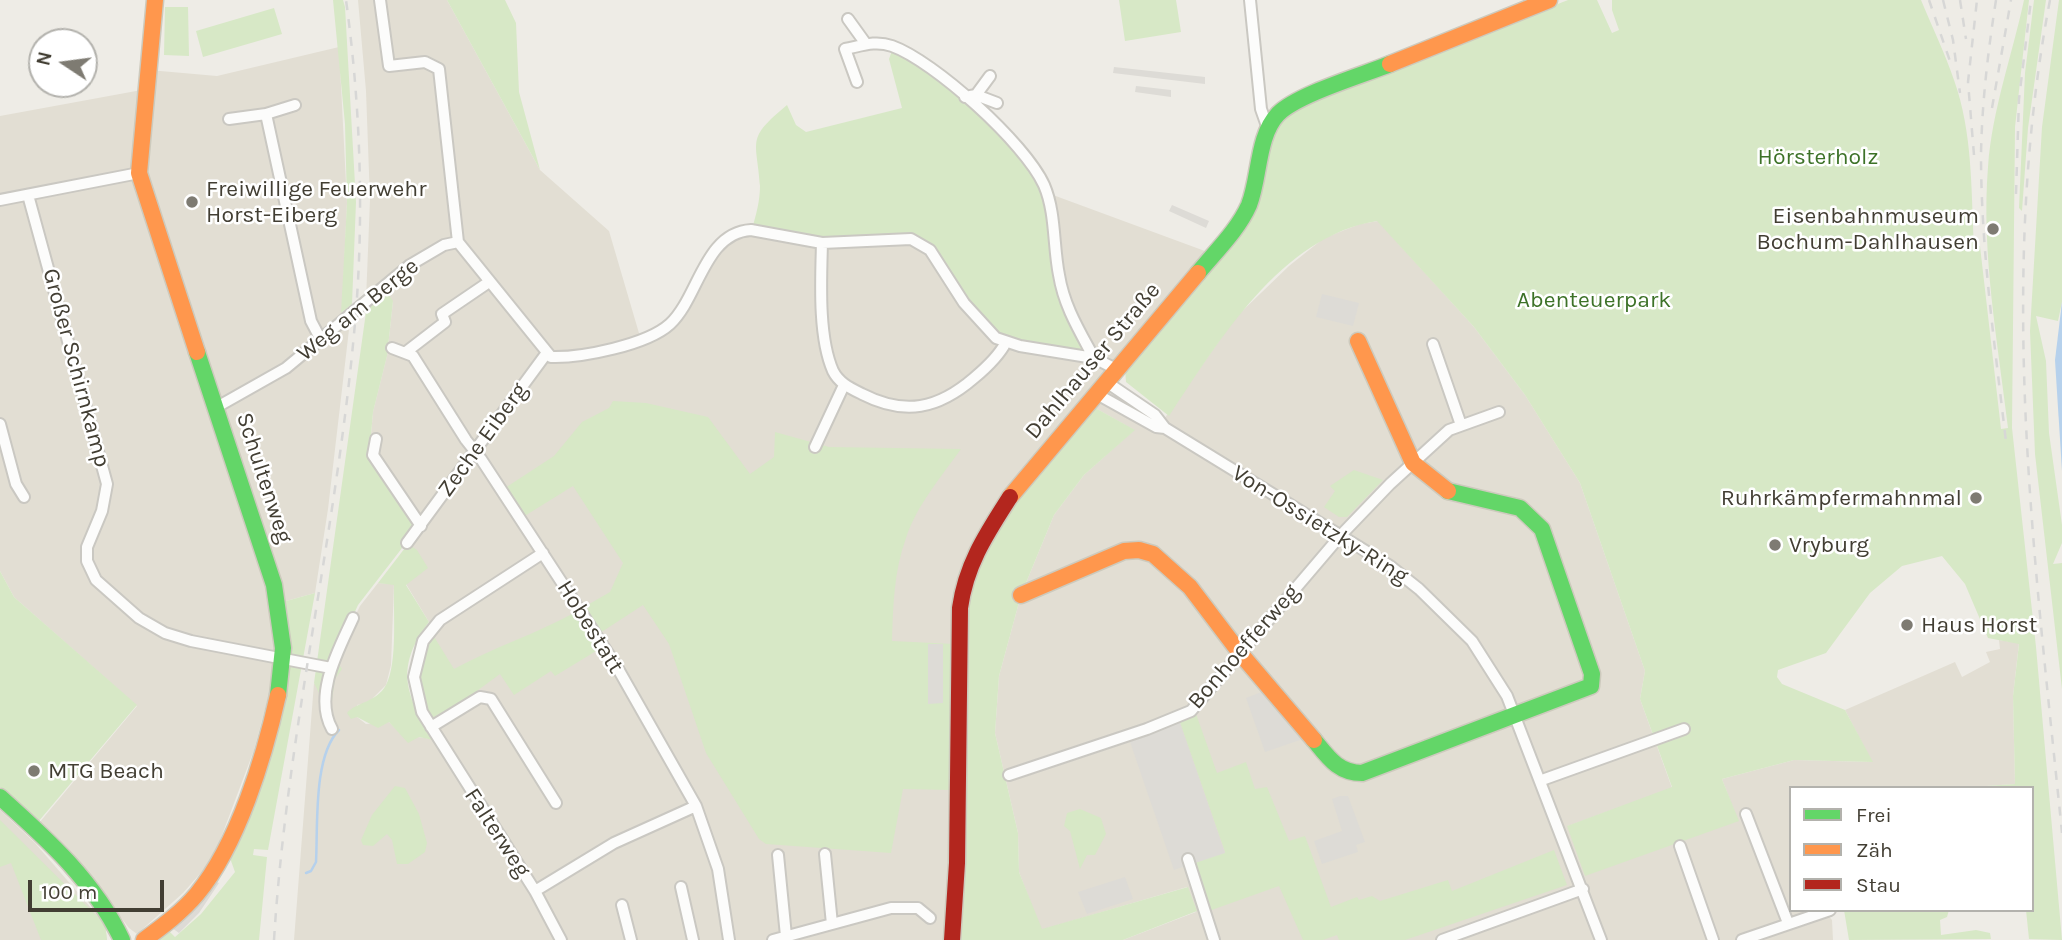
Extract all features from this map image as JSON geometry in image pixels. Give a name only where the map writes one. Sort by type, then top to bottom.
[{"type":"street","name":"Schultenweg","points":[[144,940],[187,905],[219,860],[271,719],[283,659],[282,631],[273,579],[217,407],[144,201],[139,173],[155,0]]},
{"type":"street","points":[[380,0],[389,66],[425,62],[439,69],[458,242],[547,354],[556,357],[608,349],[656,334],[681,311],[708,261],[726,238],[739,231],[822,243],[901,239],[922,244],[930,250],[980,323],[1006,342],[1094,358]]},
{"type":"street","points":[[1250,0],[1261,109],[1267,126],[1281,110],[1293,103],[1549,0]]},
{"type":"street","points":[[848,19],[866,44]]},
{"type":"street","points":[[856,82],[845,49],[875,42],[893,46],[971,96],[1028,161],[1045,187],[1051,208],[1058,272],[1068,310],[1106,381]]},
{"type":"street","points":[[971,96],[990,76]]},
{"type":"street","points":[[971,96],[997,103]]},
{"type":"street","points":[[229,119],[266,114],[295,105]]},
{"type":"street","points":[[266,114],[311,321],[321,340]]},
{"type":"street","name":"Dahlhauser Straße","points":[[952,940],[957,863],[958,639],[964,581],[986,531],[1053,441],[1241,222],[1256,182],[1267,126]]},
{"type":"street","points":[[0,200],[139,173]]},
{"type":"street","name":"Großer Schirnkamp","points":[[28,195],[107,484],[102,511],[87,547],[90,572],[139,618],[165,633],[283,659]]},
{"type":"street","name":"Weg am Berge","points":[[217,407],[286,368],[410,265],[444,245],[458,242]]},
{"type":"street","points":[[822,243],[823,313],[828,350],[833,370],[844,385],[893,406],[933,404],[954,396],[985,369],[1006,342]]},
{"type":"street","points":[[393,348],[406,352],[445,322],[442,314],[489,282]]},
{"type":"street","points":[[1021,595],[1124,551],[1139,550],[1153,554],[1190,587],[1240,653],[1337,767],[1351,774],[1362,773],[1580,694],[1591,686],[1592,679],[1549,545],[1535,520],[1520,508],[1444,490],[1413,463],[1358,341]]},
{"type":"street","points":[[1433,344],[1461,425]]},
{"type":"street","name":"Hobestatt","points":[[406,352],[421,366],[617,667],[696,806],[718,869],[729,940]]},
{"type":"street","name":"Zeche Eiberg","points":[[407,543],[547,354]]},
{"type":"street","name":"Von-Ossietzky-Ring","points":[[1106,381],[1155,415],[1165,428],[1342,535],[1419,589],[1472,641],[1501,685],[1517,716],[1601,940]]},
{"type":"street","points":[[815,447],[844,385]]},
{"type":"street","name":"Bonhoefferweg","points":[[1009,775],[1185,714],[1342,535],[1413,463],[1449,430],[1499,412]]},
{"type":"street","points":[[0,424],[16,484],[24,497]]},
{"type":"street","name":"Zeche Eiberg","points":[[376,439],[373,455],[421,526]]},
{"type":"street","name":"Falterweg","points":[[543,553],[446,615],[428,634],[418,654],[414,677],[422,712],[535,891],[561,940]]},
{"type":"street","points":[[332,729],[327,697],[331,668],[353,618]]},
{"type":"street","points":[[283,659],[331,668]]},
{"type":"street","points":[[432,727],[480,697],[491,699],[556,803]]},
{"type":"street","points":[[1542,780],[1684,729]]},
{"type":"street","points":[[0,797],[66,858],[112,920],[122,940]]},
{"type":"street","points":[[535,891],[614,843],[696,806]]},
{"type":"street","points":[[1746,814],[1788,923]]},
{"type":"street","points":[[1680,846],[1713,940]]},
{"type":"street","points":[[825,854],[832,924]]},
{"type":"street","points":[[778,855],[786,936]]},
{"type":"street","points":[[1188,859],[1214,940]]},
{"type":"street","points":[[681,887],[693,940]]},
{"type":"street","points":[[1442,940],[1583,889]]},
{"type":"street","points":[[622,905],[631,940]]},
{"type":"street","points":[[773,940],[906,906],[918,908],[930,918]]},
{"type":"street","points":[[1742,940],[1824,912]]},
{"type":"shaded area","points":[[358,0],[447,0],[540,170],[609,231],[641,340],[669,324],[708,261],[739,231],[911,240],[1063,290],[1053,195],[1213,254],[1103,382],[1162,422],[1235,318],[1289,266],[1324,238],[1360,224],[1378,221],[1474,327],[1525,395],[1580,483],[1645,671],[1640,699],[1672,788],[1568,826],[1738,821],[1722,779],[1794,760],[1872,762],[1845,710],[1955,662],[1962,677],[1990,662],[1986,652],[2000,649],[1999,640],[2019,643],[2013,696],[2015,784],[1789,786],[1789,912],[1825,912],[1832,920],[1833,940],[1123,940],[1196,912],[1187,887],[1041,930],[1019,872],[1018,833],[995,733],[999,676],[1021,595],[1054,515],[1084,475],[1134,430],[1090,405],[1019,493],[967,827],[961,940],[294,940],[314,683],[319,689],[360,606],[378,583],[394,584],[391,665],[386,685],[368,703],[357,705],[357,717],[366,724],[389,722],[403,735],[433,739],[432,718],[425,703],[433,634],[429,622],[406,584],[408,544],[369,458],[373,412],[387,356],[393,301],[366,300],[370,200],[366,91]]},
{"type":"shaded area","points":[[339,47],[347,203],[342,312],[352,304],[328,509],[315,593],[279,603],[276,668],[254,750],[213,859],[183,893],[137,934],[129,928],[71,854],[39,823],[137,706],[14,597],[0,571],[0,116],[147,89],[149,70],[217,76]]},
{"type":"shaded area","points":[[1114,67],[1205,77],[1205,84],[1113,73]]},
{"type":"shaded area","points":[[1136,86],[1171,90],[1171,97],[1135,92]]},
{"type":"shaded area","points":[[1172,205],[1209,221],[1206,228],[1169,211]]},
{"type":"shaded area","points":[[1322,294],[1359,303],[1353,326],[1316,317]]},
{"type":"shaded area","points":[[928,644],[943,644],[943,703],[928,704]]},
{"type":"shaded area","points":[[1264,691],[1303,739],[1265,752],[1246,698]]},
{"type":"shaded area","points":[[1178,717],[1225,853],[1174,870],[1128,736]]},
{"type":"shaded area","points":[[1348,796],[1365,842],[1356,845],[1358,852],[1322,864],[1314,841],[1342,831],[1332,799]]},
{"type":"shaded area","points":[[0,810],[35,843],[105,924],[107,940],[0,940]]},
{"type":"shaded area","points":[[1125,877],[1133,899],[1087,914],[1078,892]]},
{"type":"shaded area","points":[[211,879],[219,883],[199,913],[179,933],[172,928]]},
{"type":"green space","points":[[333,0],[343,0],[345,7],[356,202],[352,304],[341,313],[347,203],[345,124]]},
{"type":"green space","points":[[447,0],[505,0],[516,23],[519,92],[540,170]]},
{"type":"green space","points":[[1119,0],[1176,0],[1181,32],[1125,41]]},
{"type":"green space","points":[[1568,0],[1597,0],[1612,33],[1619,30],[1612,10],[1612,0],[1921,0],[1950,70],[1965,120],[1974,245],[1980,246],[2001,429],[2008,428],[1995,331],[1986,199],[1990,146],[2003,83],[2024,0],[2029,0],[2015,127],[2012,428],[2036,647],[2062,940],[2029,939],[2026,912],[2034,912],[2034,786],[1986,786],[2015,784],[2013,696],[2019,644],[1988,638],[1965,584],[1942,556],[1902,566],[1870,593],[1826,653],[1778,670],[1777,677],[1782,684],[1845,710],[1873,762],[1794,760],[1722,779],[1739,821],[1585,876],[1567,826],[1672,787],[1640,699],[1645,671],[1580,483],[1525,395],[1474,327],[1377,221],[1343,231],[1311,247],[1282,270],[1231,325],[1169,416],[1126,382],[1125,369],[1236,237],[1274,127],[1291,109]]},
{"type":"green space","points":[[2034,0],[2046,0],[2028,128],[2022,211],[2019,208],[2025,73]]},
{"type":"green space","points":[[2059,0],[2062,0],[2062,302],[2058,321],[2036,316],[2046,361],[2049,433],[2062,525],[2062,543],[2053,564],[2062,563],[2062,689],[2035,454],[2030,331],[2042,127]]},
{"type":"green space","points":[[165,7],[188,7],[189,56],[164,55]]},
{"type":"green space","points":[[274,8],[282,34],[203,57],[196,31]]},
{"type":"green space","points":[[893,48],[939,78],[990,118],[1044,188],[1057,271],[1093,356],[997,336],[922,243],[821,242],[752,229],[760,192],[757,141],[765,126],[787,105],[796,125],[806,132],[902,108],[889,59]]},
{"type":"green space","points":[[384,288],[393,301],[387,356],[373,412],[369,458],[416,530],[358,605],[334,657],[342,669],[335,679],[332,701],[324,703],[314,683],[367,305]]},
{"type":"green space","points":[[613,401],[646,403],[708,417],[750,474],[774,457],[775,432],[829,447],[961,449],[923,503],[906,538],[897,576],[892,641],[954,644],[952,790],[903,789],[891,853],[766,844],[759,839],[706,753],[669,644],[643,605],[600,633],[584,607],[610,592],[623,563],[573,486],[523,517],[505,488],[554,456],[582,422],[609,408]]},
{"type":"green space","points":[[1090,405],[1135,430],[1084,475],[1054,515],[1021,595],[999,676],[995,733],[1018,833],[1019,872],[1042,929],[1188,887],[1197,911],[1123,940],[961,940],[966,861],[964,684],[967,592],[992,533]]},
{"type":"green space","points":[[1354,470],[1383,480],[1347,517],[1339,517],[1324,507],[1335,491],[1330,486]]},
{"type":"green space","points":[[408,544],[417,550],[428,568],[406,585],[429,622],[411,654],[408,681],[416,709],[433,740],[419,737],[408,743],[389,722],[378,728],[357,717],[351,719],[347,713],[382,691],[390,675],[394,650],[394,585],[378,583]]},
{"type":"green space","points":[[0,571],[14,597],[137,705],[38,822],[0,787]]},
{"type":"green space","points":[[315,593],[268,850],[254,849],[253,855],[267,857],[259,940],[157,940],[169,931],[175,937],[201,914],[235,872],[226,847],[271,719],[279,603]]},
{"type":"green space","points":[[576,612],[601,648],[555,676],[551,671],[514,695],[500,674],[466,699],[432,718],[424,697],[421,676],[424,656],[433,635],[454,669]]},
{"type":"green space","points":[[1195,711],[1217,773],[1246,762],[1255,789],[1267,787],[1289,841],[1305,836],[1331,907],[1357,897],[1359,900],[1372,896],[1380,901],[1448,880],[1452,891],[1554,850],[1567,885],[1405,940],[1339,940],[1337,935],[1323,940],[1303,940],[1279,886],[1206,912],[1192,864],[1225,852],[1178,717]]},
{"type":"green space","points":[[395,786],[405,788],[419,814],[427,843],[425,852],[408,864],[397,864],[392,840],[387,834],[373,846],[363,845],[361,840],[372,815]]},
{"type":"green space","points":[[1080,809],[1101,818],[1106,834],[1095,855],[1087,855],[1080,869],[1070,831],[1064,826],[1067,813]]},
{"type":"green space","points":[[0,820],[105,924],[107,940],[41,940],[11,863],[0,867]]},
{"type":"green space","points":[[1844,912],[1948,912],[1947,917],[1940,920],[1941,935],[1976,930],[1990,933],[1991,939],[1849,940]]},
{"type":"water","points":[[2062,302],[2062,471],[2055,360]]},
{"type":"waterway","points":[[306,873],[311,871],[316,862],[321,774],[331,742],[339,730]]},
{"type":"railway","points":[[274,940],[290,782],[338,469],[356,311],[360,234],[359,156],[355,77],[346,0]]},
{"type":"railway","points":[[1929,0],[1952,67]]},
{"type":"railway","points":[[1943,0],[1953,40],[1960,93]]},
{"type":"railway","points":[[1960,0],[1966,39]]},
{"type":"railway","points":[[1974,155],[1968,82],[1977,0]]},
{"type":"railway","points":[[1996,0],[1984,96],[1981,154],[1989,298],[2006,442]]},
{"type":"railway","points":[[1992,108],[2011,0]]},
{"type":"railway","points":[[2016,194],[2019,99],[2031,0]]},
{"type":"railway","points":[[2050,0],[2034,104],[2026,208],[2023,312],[2032,520],[2062,833]]},
{"type":"traffic: fast","points":[[1198,273],[1233,232],[1249,205],[1262,145],[1278,114],[1315,92],[1390,64]]},
{"type":"traffic: fast","points":[[197,352],[274,585],[283,648],[278,695]]},
{"type":"traffic: fast","points":[[1314,740],[1340,767],[1362,773],[1591,686],[1592,674],[1542,529],[1520,508],[1448,491]]},
{"type":"traffic: fast","points":[[0,797],[52,845],[84,880],[122,940]]},
{"type":"traffic: slow","points":[[155,0],[139,173],[197,352]]},
{"type":"traffic: slow","points":[[1390,64],[1549,0]]},
{"type":"traffic: slow","points":[[1010,497],[1198,273]]},
{"type":"traffic: slow","points":[[1358,341],[1413,463],[1448,491]]},
{"type":"traffic: slow","points":[[1021,595],[1124,551],[1139,550],[1153,554],[1190,587],[1240,653],[1314,740]]},
{"type":"traffic: slow","points":[[144,940],[191,901],[212,874],[225,851],[248,799],[278,695]]},
{"type":"traffic: jam","points":[[952,940],[957,863],[960,608],[972,563],[1010,497]]},
{"type":"place","name":"Freiwillige Feuerwehr Horst-Eiberg","points":[[192,202]]},
{"type":"place","name":"Eisenbahnmuseum Bochum-Dahlhausen","points":[[1993,229]]},
{"type":"place","name":"Ruhrkämpfermahnmal","points":[[1976,498]]},
{"type":"place","name":"Vryburg","points":[[1775,545]]},
{"type":"place","name":"Haus Horst","points":[[1907,625]]},
{"type":"place","name":"MTG Beach","points":[[34,771]]},
{"type":"park label","name":"Hörsterholz","points":[[1818,157]]},
{"type":"park label","name":"Abenteuerpark","points":[[1594,300]]}]
